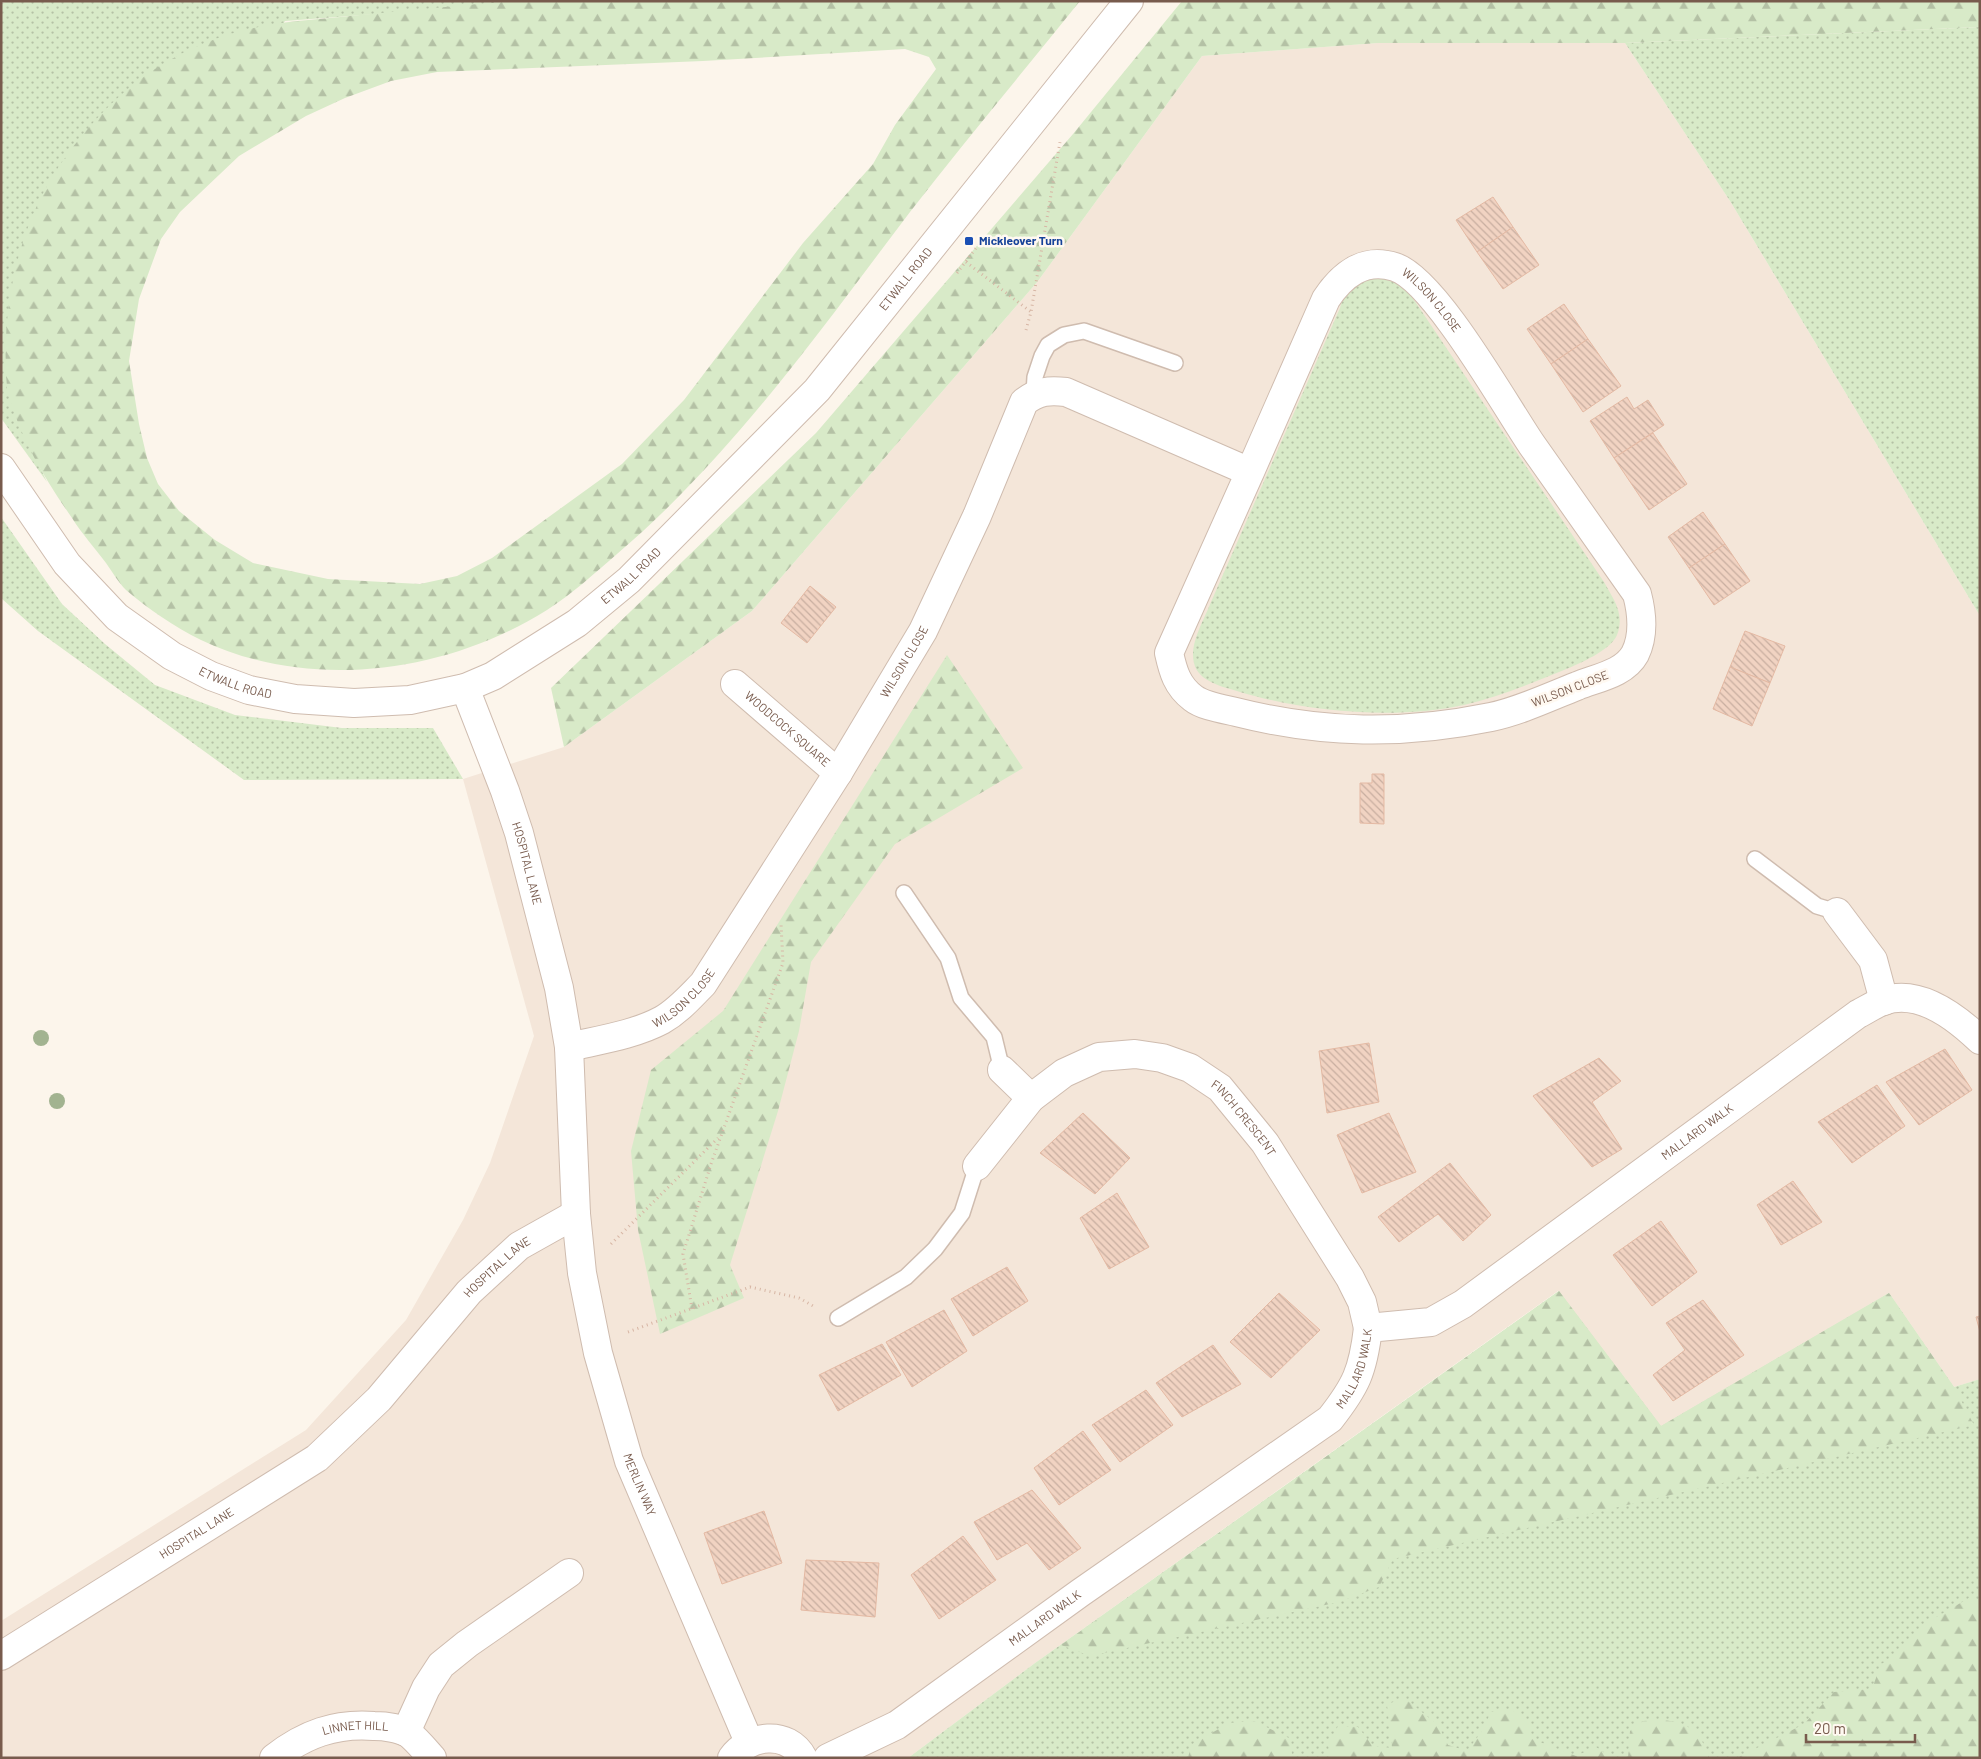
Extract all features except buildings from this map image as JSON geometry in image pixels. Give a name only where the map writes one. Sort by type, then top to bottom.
[{"type":"street","name":"ETWALL ROAD","points":[[1,468],[67,564],[112,611],[142,636],[172,656],[211,676],[249,690],[295,699],[354,703],[410,700],[465,688],[493,676],[578,623],[629,580],[817,390],[1129,1]]},
{"type":"street","name":"WILSON CLOSE","points":[[1364,265],[1395,267],[1420,283],[1459,333],[1531,444],[1636,594],[1641,618],[1640,639],[1635,654],[1625,666],[1612,674],[1494,717],[1422,728],[1352,731],[1326,729],[1247,715],[1194,700],[1179,685],[1172,670],[1169,653],[1250,472],[1326,299],[1333,288],[1350,271],[1364,265]]},
{"type":"street","points":[[1034,394],[1049,390],[1066,392],[1250,472]]},
{"type":"street","name":"WILSON CLOSE","points":[[569,1047],[640,1028],[661,1020],[682,1006],[703,984],[838,773],[923,631],[976,516],[1014,421],[1024,402],[1034,394]]},
{"type":"street","name":"WOODCOCK SQUARE","points":[[735,684],[838,773]]},
{"type":"street","name":"HOSPITAL LANE","points":[[1,1656],[317,1458],[379,1399],[469,1292],[519,1246],[576,1214],[569,1047],[558,988],[519,833],[505,791],[465,688]]},
{"type":"street","points":[[1837,912],[1873,960],[1884,1001]]},
{"type":"street","name":"MALLARD WALK","points":[[828,1758],[897,1725],[1080,1593],[1330,1419],[1359,1377],[1365,1353],[1368,1328],[1431,1322],[1463,1304],[1858,1014],[1884,1001],[1922,1001],[1968,1028],[1980,1040]]},
{"type":"street","name":"FINCH CRESCENT","points":[[977,1166],[1031,1098],[1064,1073],[1099,1057],[1135,1054],[1162,1058],[1190,1068],[1220,1088],[1266,1143],[1350,1278],[1362,1302],[1368,1328]]},
{"type":"street","points":[[1002,1070],[1031,1098]]},
{"type":"street","name":"MERLIN WAY","points":[[576,1214],[580,1251],[596,1344],[630,1461],[740,1750]]},
{"type":"street","points":[[406,1732],[426,1688],[441,1666],[467,1644],[569,1573]]},
{"type":"street","name":"LINNET HILL","points":[[274,1758],[292,1744],[326,1729],[344,1725],[384,1726],[406,1732],[432,1758]]},
{"type":"street","points":[[740,1750],[763,1738],[777,1739],[790,1744],[803,1758]]},
{"type":"lane","points":[[1034,394],[1035,377],[1042,356],[1048,345],[1064,335],[1084,331],[1175,363]]},
{"type":"lane","points":[[1755,859],[1817,906],[1837,912]]},
{"type":"lane","points":[[904,893],[948,958],[961,998],[994,1037],[1002,1070]]},
{"type":"lane","points":[[838,1318],[906,1277],[935,1248],[962,1213],[977,1166]]},
{"type":"path","points":[[1025,331],[1031,312],[1062,134]]},
{"type":"path","points":[[966,262],[1031,312]]},
{"type":"path","points":[[692,1309],[683,1254],[720,1135],[783,963],[777,870]]},
{"type":"path","points":[[580,1251],[613,1243],[720,1135]]},
{"type":"path","points":[[596,1344],[750,1287],[799,1298],[838,1318]]},
{"type":"shaded area","points":[[1378,43],[1625,43],[1730,201],[1980,616],[1980,1379],[1954,1387],[1889,1293],[1661,1427],[1558,1291],[1035,1663],[908,1758],[1,1758],[1,1621],[306,1430],[406,1320],[463,1220],[490,1163],[534,1036],[463,779],[564,747],[752,611],[1038,281],[1202,56]]},
{"type":"green space","points":[[11,1],[547,1],[285,21],[7,387],[23,431],[47,482],[1,418],[1,3]]},
{"type":"green space","points":[[517,1],[1080,1],[931,185],[808,347],[736,434],[659,516],[600,569],[565,597],[547,610],[508,632],[466,649],[422,661],[377,668],[332,670],[287,666],[243,656],[201,640],[153,611],[120,584],[52,488],[25,440],[18,423],[7,388],[7,326],[16,265],[36,207],[50,180],[67,155],[96,119],[112,103],[164,63],[205,43],[244,30],[282,23]],"holes":[[[905,49],[929,57],[936,69],[895,125],[873,164],[803,243],[684,400],[622,464],[492,558],[457,576],[420,584],[328,579],[253,563],[215,540],[179,511],[158,484],[147,458],[139,424],[129,361],[139,299],[161,239],[180,212],[239,156],[306,116],[345,98],[391,81],[437,72],[703,61]]]},
{"type":"green space","points":[[1182,1],[1980,1],[1980,27],[1625,43],[1378,43],[1202,56],[1038,281],[752,611],[564,747],[551,688],[816,433],[1073,134]]},
{"type":"green space","points":[[1980,27],[1980,616],[1730,201],[1625,43]]},
{"type":"green space","points":[[1374,277],[1396,283],[1412,297],[1604,582],[1617,607],[1620,620],[1614,641],[1594,656],[1515,689],[1464,705],[1437,710],[1380,713],[1322,709],[1266,699],[1212,683],[1196,669],[1193,656],[1198,632],[1342,302],[1348,292],[1357,284]]},
{"type":"green space","points":[[1,517],[62,604],[105,644],[155,685],[235,715],[342,728],[433,728],[463,779],[244,780],[38,631],[1,598]]},
{"type":"green space","points":[[947,655],[1023,768],[895,844],[811,962],[799,1031],[778,1111],[730,1265],[744,1298],[660,1334],[638,1230],[631,1151],[651,1070],[723,1011]]},
{"type":"green space","points":[[1559,1291],[1661,1426],[1889,1293],[1954,1387],[1980,1379],[1980,1758],[908,1758],[1035,1663]]},
{"type":"green space","points":[[1559,1291],[1661,1426],[1889,1293],[1954,1387],[1974,1425],[1393,1559],[1379,1587],[1339,1602],[1090,1656],[1061,1645]]},
{"type":"green space","points":[[1969,1598],[1980,1600],[1980,1758],[1737,1758],[1804,1724],[1834,1692],[1872,1689],[1881,1664],[1893,1658],[1933,1619]]},
{"type":"green space","points":[[1403,1697],[1438,1725],[1448,1745],[1467,1751],[1482,1731],[1491,1712],[1511,1709],[1529,1725],[1532,1739],[1576,1756],[1596,1747],[1612,1758],[1331,1758],[1328,1745],[1338,1726],[1358,1727],[1373,1746],[1392,1748],[1387,1705]]},
{"type":"green space","points":[[1662,1720],[1680,1723],[1693,1730],[1702,1741],[1709,1758],[1628,1758],[1630,1731],[1643,1721]]},
{"type":"green space","points":[[1254,1721],[1291,1739],[1292,1758],[1188,1758],[1191,1745],[1229,1723]]},
{"type":"place","name":"Mickleover Turn","points":[[969,241]]}]
